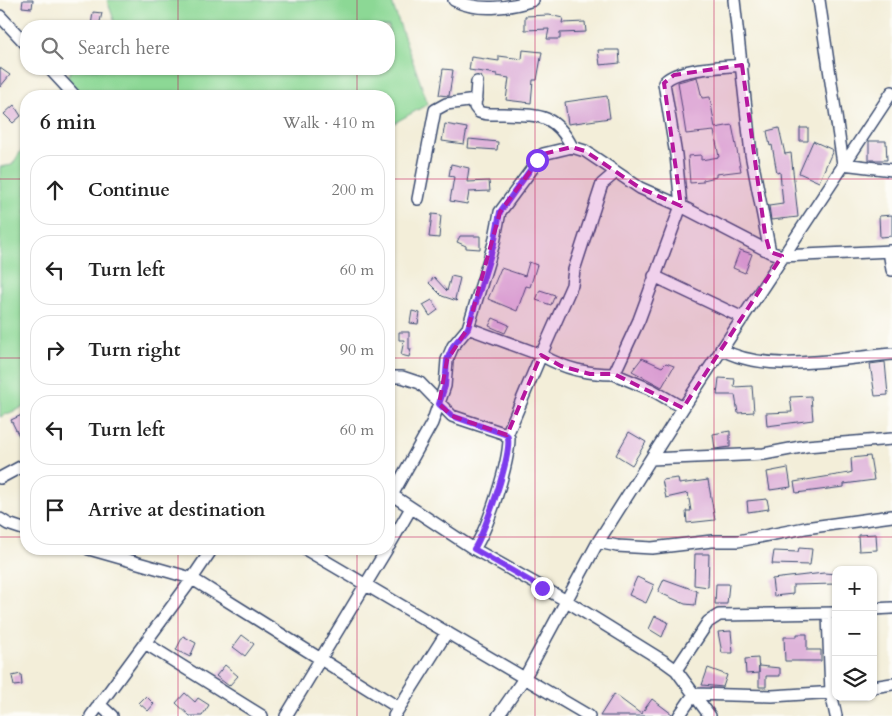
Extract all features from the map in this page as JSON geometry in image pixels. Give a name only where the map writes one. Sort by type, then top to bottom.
[{"type":"street","points":[[454,0],[468,6],[489,7],[507,6],[533,0]]},
{"type":"street","points":[[734,0],[751,154],[770,252]]},
{"type":"street","points":[[819,0],[843,164]]},
{"type":"street","points":[[0,16],[20,38]]},
{"type":"street","points":[[614,374],[639,320],[681,206],[676,155],[664,83],[667,78],[674,75],[706,68],[742,65]]},
{"type":"street","points":[[56,75],[69,90]]},
{"type":"street","points":[[477,82],[476,110],[483,113],[534,116],[556,123],[564,131],[572,147]]},
{"type":"street","points":[[498,716],[525,677],[598,542],[721,349],[892,92]]},
{"type":"street","points":[[418,199],[436,110],[446,104],[476,100]]},
{"type":"street","points":[[395,487],[419,451],[439,404],[445,386],[450,353],[468,328],[494,244],[500,212],[543,154],[572,147],[585,150],[640,188],[681,206],[770,252],[782,256],[891,251],[892,270]]},
{"type":"street","points":[[843,164],[892,170]]},
{"type":"street","points":[[474,549],[480,540],[498,487],[508,452],[507,435],[572,285],[574,270],[602,184],[616,172]]},
{"type":"street","points":[[654,276],[743,318]]},
{"type":"street","points":[[468,328],[541,355],[561,366],[590,374],[614,374],[652,390],[683,408]]},
{"type":"street","points":[[721,349],[736,358],[771,362],[892,354]]},
{"type":"street","points":[[395,377],[402,377],[420,383],[452,416],[507,435]]},
{"type":"street","points":[[651,459],[764,454],[806,446],[892,439]]},
{"type":"street","points":[[0,478],[20,467]]},
{"type":"street","points":[[395,497],[474,549],[565,600],[676,670],[710,716]]},
{"type":"street","points":[[395,535],[411,508]]},
{"type":"street","points":[[598,542],[617,546],[652,548],[712,541],[738,541],[805,528],[892,516]]},
{"type":"street","points":[[0,519],[20,528]]},
{"type":"street","points":[[111,555],[192,578],[321,659],[397,712],[446,632]]},
{"type":"street","points":[[91,716],[208,555]]},
{"type":"street","points":[[316,555],[365,582],[588,716]]},
{"type":"street","points":[[286,716],[383,555]]},
{"type":"street","points":[[877,610],[892,608]]},
{"type":"street","points":[[676,670],[708,622],[719,615],[832,614]]},
{"type":"street","points":[[145,644],[262,716]]},
{"type":"street","points":[[877,686],[892,684]]},
{"type":"street","points":[[694,694],[772,696],[832,692]]},
{"type":"street","points":[[679,716],[694,694]]},
{"type":"street","points":[[834,701],[836,716]]},
{"type":"street","points":[[100,704],[112,716]]},
{"type":"highlighted area","points":[[742,65],[765,234],[770,252],[782,256],[683,408],[614,374],[590,374],[561,366],[541,355],[507,435],[452,416],[439,404],[447,360],[468,328],[500,212],[543,154],[572,147],[585,151],[640,188],[681,206],[664,83],[674,75]]},
{"type":"green space","points":[[107,0],[391,0],[428,104],[395,123],[395,90],[59,90],[68,75],[395,75],[395,20],[114,20]]},
{"type":"green space","points":[[20,152],[20,409],[0,417],[0,167],[12,165]]},
{"type":"building","points":[[23,0],[33,0],[32,8],[22,7]]},
{"type":"building","points":[[93,12],[102,13],[100,20],[92,20]]},
{"type":"building","points":[[549,15],[563,18],[562,23],[585,22],[586,32],[560,33],[560,39],[547,39],[549,29],[525,30],[525,16]]},
{"type":"building","points":[[523,50],[542,52],[537,80],[533,80],[531,103],[506,100],[509,78],[497,76],[497,74],[469,70],[471,57],[499,61],[499,56],[522,59]]},
{"type":"building","points":[[598,50],[619,50],[620,63],[600,65]]},
{"type":"building","points":[[0,68],[10,75],[0,87]]},
{"type":"building","points":[[443,69],[453,70],[449,96],[439,95]]},
{"type":"building","points":[[697,77],[702,98],[710,97],[715,128],[732,125],[741,171],[716,174],[716,177],[703,180],[703,182],[690,183],[688,156],[701,155],[701,160],[719,157],[714,131],[686,134],[678,82]]},
{"type":"building","points":[[607,96],[610,118],[568,124],[565,102]]},
{"type":"building","points":[[14,105],[20,117],[13,123],[4,114]]},
{"type":"building","points":[[445,124],[467,128],[464,144],[442,141]]},
{"type":"building","points":[[779,128],[785,154],[791,153],[798,217],[771,220],[769,206],[783,204],[780,172],[777,173],[772,145],[770,146],[767,131]]},
{"type":"building","points":[[800,128],[808,128],[808,141],[800,141]]},
{"type":"building","points":[[469,139],[498,142],[497,150],[468,148]]},
{"type":"building","points":[[813,141],[833,150],[819,182],[799,173]]},
{"type":"building","points":[[869,141],[886,141],[887,160],[869,160]]},
{"type":"building","points":[[451,164],[469,168],[467,182],[489,181],[490,191],[469,192],[467,204],[450,201],[454,177],[449,176]]},
{"type":"building","points":[[432,214],[441,215],[439,238],[429,237]]},
{"type":"building","points":[[892,215],[892,236],[880,237],[879,216]]},
{"type":"building","points":[[460,236],[480,236],[480,249],[466,248],[466,246],[457,242]]},
{"type":"building","points":[[740,250],[752,254],[745,273],[733,268]]},
{"type":"building","points":[[529,262],[537,265],[530,287],[526,286],[517,311],[488,299],[501,268],[525,276]]},
{"type":"building","points":[[451,276],[460,278],[455,299],[457,301],[442,296],[429,283],[434,277],[447,291]]},
{"type":"building","points":[[540,290],[555,295],[551,305],[536,300]]},
{"type":"building","points":[[432,300],[438,310],[430,316],[423,305]]},
{"type":"building","points":[[412,311],[420,313],[418,324],[410,323]]},
{"type":"building","points":[[493,318],[509,325],[505,333],[489,326]]},
{"type":"building","points":[[399,332],[409,332],[409,349],[411,349],[409,357],[401,355],[404,340],[399,340]]},
{"type":"building","points":[[642,358],[662,367],[666,363],[674,366],[662,387],[632,371]]},
{"type":"building","points":[[885,362],[888,395],[875,396],[870,364]]},
{"type":"building","points":[[719,378],[735,379],[734,387],[752,386],[754,412],[738,413],[735,395],[717,395]]},
{"type":"building","points":[[811,396],[813,420],[767,426],[766,413],[792,412],[790,397]]},
{"type":"building","points":[[20,416],[20,438],[11,420]]},
{"type":"building","points":[[730,431],[730,447],[715,449],[713,434]]},
{"type":"building","points":[[629,432],[646,442],[632,465],[616,455]]},
{"type":"building","points":[[870,456],[874,480],[844,484],[844,487],[796,493],[794,482],[852,472],[851,458]]},
{"type":"building","points":[[788,468],[791,487],[770,490],[767,472]]},
{"type":"building","points":[[678,478],[679,484],[708,480],[715,520],[687,523],[686,511],[691,511],[688,493],[666,498],[662,480]]},
{"type":"building","points":[[767,499],[769,509],[748,512],[747,501]]},
{"type":"building","points":[[876,534],[877,550],[859,551],[858,535]]},
{"type":"building","points":[[799,548],[812,549],[810,565],[772,564],[774,551],[798,552]]},
{"type":"building","points":[[695,554],[709,554],[708,587],[694,585]]},
{"type":"building","points":[[832,574],[832,584],[793,585],[793,594],[774,596],[772,579]]},
{"type":"building","points":[[637,577],[654,585],[646,603],[629,595]]},
{"type":"building","points":[[664,579],[697,591],[695,605],[685,604],[658,592]]},
{"type":"building","points":[[716,584],[729,584],[727,604],[715,604]]},
{"type":"building","points":[[655,616],[668,622],[662,637],[649,629]]},
{"type":"building","points":[[731,631],[733,653],[722,653],[718,632]]},
{"type":"building","points":[[797,634],[807,634],[807,650],[821,650],[821,661],[785,661],[784,637],[797,637]]},
{"type":"building","points":[[242,635],[254,644],[245,656],[233,647]]},
{"type":"building","points":[[183,636],[196,643],[190,657],[176,650]]},
{"type":"building","points":[[758,658],[759,673],[746,674],[745,659]]},
{"type":"building","points":[[225,665],[238,676],[229,686],[216,676]]},
{"type":"building","points":[[759,666],[780,668],[780,676],[766,676],[766,687],[759,687]]},
{"type":"building","points":[[708,668],[727,675],[723,687],[702,685]]},
{"type":"building","points":[[21,674],[22,685],[14,686],[12,676]]},
{"type":"building","points":[[185,693],[195,702],[198,698],[209,705],[202,716],[190,716],[176,703]]},
{"type":"building","points":[[614,694],[641,714],[652,699],[672,714],[672,716],[600,716]]},
{"type":"building","points":[[146,696],[154,704],[148,711],[139,703]]},
{"type":"route","points":[[537,160],[522,183],[504,205],[497,219],[494,244],[468,328],[453,346],[447,360],[445,386],[439,404],[452,416],[503,433],[509,438],[508,452],[490,513],[480,540],[474,549],[542,588]]}]
